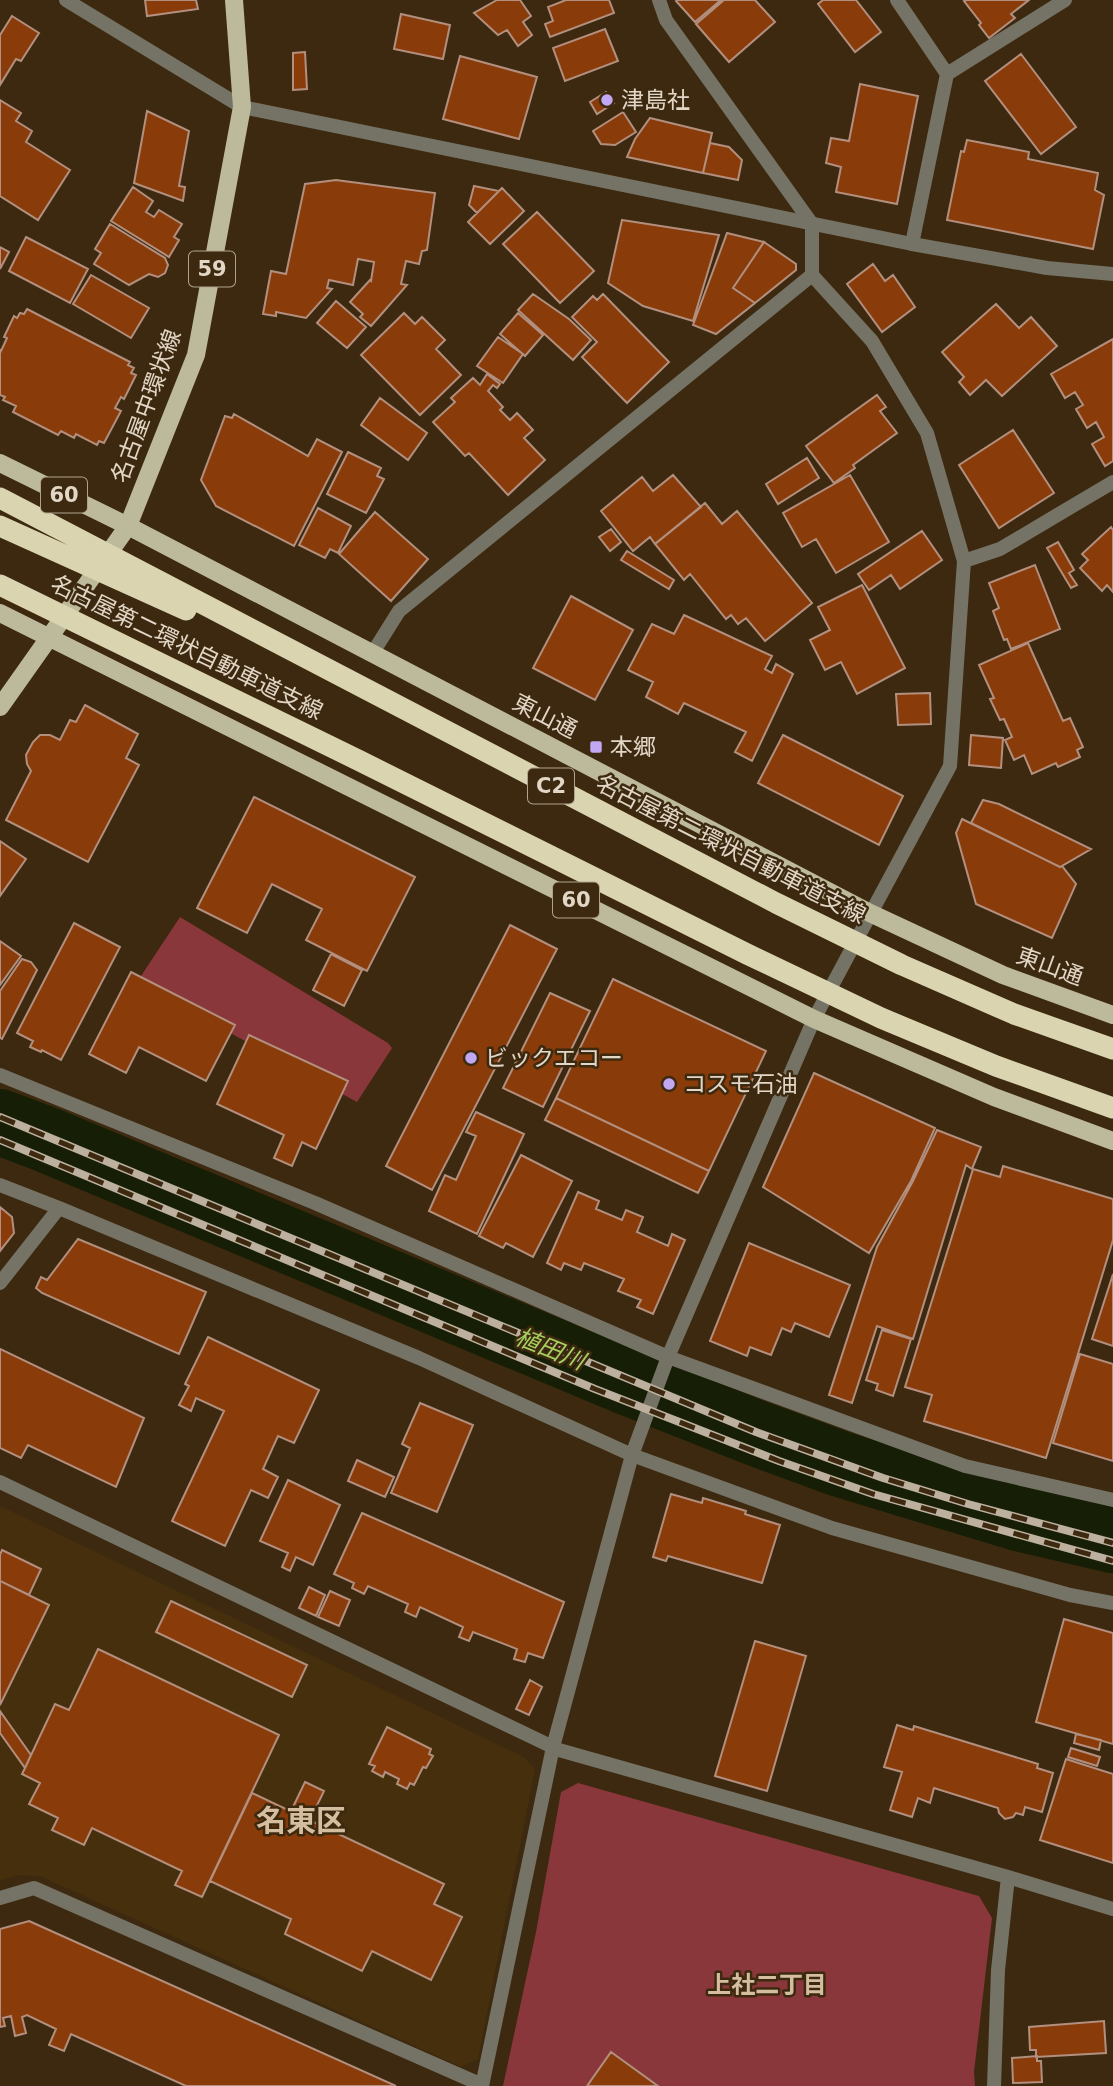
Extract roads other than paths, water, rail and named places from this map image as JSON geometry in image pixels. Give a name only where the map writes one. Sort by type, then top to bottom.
[{"type":"highway","name":"名古屋第二環状自動車道支線","points":[[0,498],[776,903],[902,965],[1014,1014],[1113,1049]]},
{"type":"highway","points":[[0,526],[384,700]]},
{"type":"highway","name":"名古屋第二環状自動車道支線","points":[[0,585],[881,1018],[996,1066],[1113,1108]]},
{"type":"main road","name":"名古屋中環状線","points":[[0,707],[128,526],[196,355],[242,107],[234,0]]},
{"type":"main road","name":"東山通","points":[[0,463],[128,526],[870,913],[1003,975],[1113,1014]]},
{"type":"main road","name":"60","points":[[0,613],[814,1019],[994,1097],[1113,1141]]},
{"type":"street","points":[[66,0],[242,107],[912,244],[1047,268],[1113,274]]},
{"type":"street","points":[[0,1898],[34,1888],[482,2086],[553,1747],[632,1455],[668,1357],[814,1019],[950,766],[964,561],[927,433],[872,341],[812,275],[812,224],[666,20],[659,0]]},
{"type":"street","points":[[897,0],[947,74],[912,244]]},
{"type":"street","points":[[947,74],[1065,0]]},
{"type":"street","points":[[372,654],[399,611],[812,275]]},
{"type":"street","points":[[964,561],[1000,550],[1113,482]]},
{"type":"street","points":[[0,1075],[315,1203],[668,1357],[965,1466],[1113,1500]]},
{"type":"street","points":[[0,1185],[419,1358],[632,1455],[832,1528],[1070,1595],[1113,1604]]},
{"type":"street","points":[[0,1283],[59,1208]]},
{"type":"street","points":[[0,1482],[553,1747],[1113,1909]]},
{"type":"street","points":[[994,2086],[998,1970],[1008,1877]]},
{"type":"waterway","name":"植田川","points":[[0,1122],[756,1433],[840,1464],[1018,1518],[1113,1540]]},
{"type":"railway","points":[[0,1117],[756,1432],[883,1478],[1113,1543]]},
{"type":"railway","points":[[0,1140],[595,1389],[779,1461],[873,1494],[1113,1561]]},
{"type":"place","name":"津島社","points":[[607,100]]},
{"type":"place","name":"本郷","points":[[596,747]]},
{"type":"place","name":"ビックエコー","points":[[471,1058]]},
{"type":"place","name":"コスモ石油","points":[[669,1084]]},
{"type":"district","name":"名東区","points":[[301,1820]]},
{"type":"district","name":"上社二丁目","points":[[767,1985]]}]
